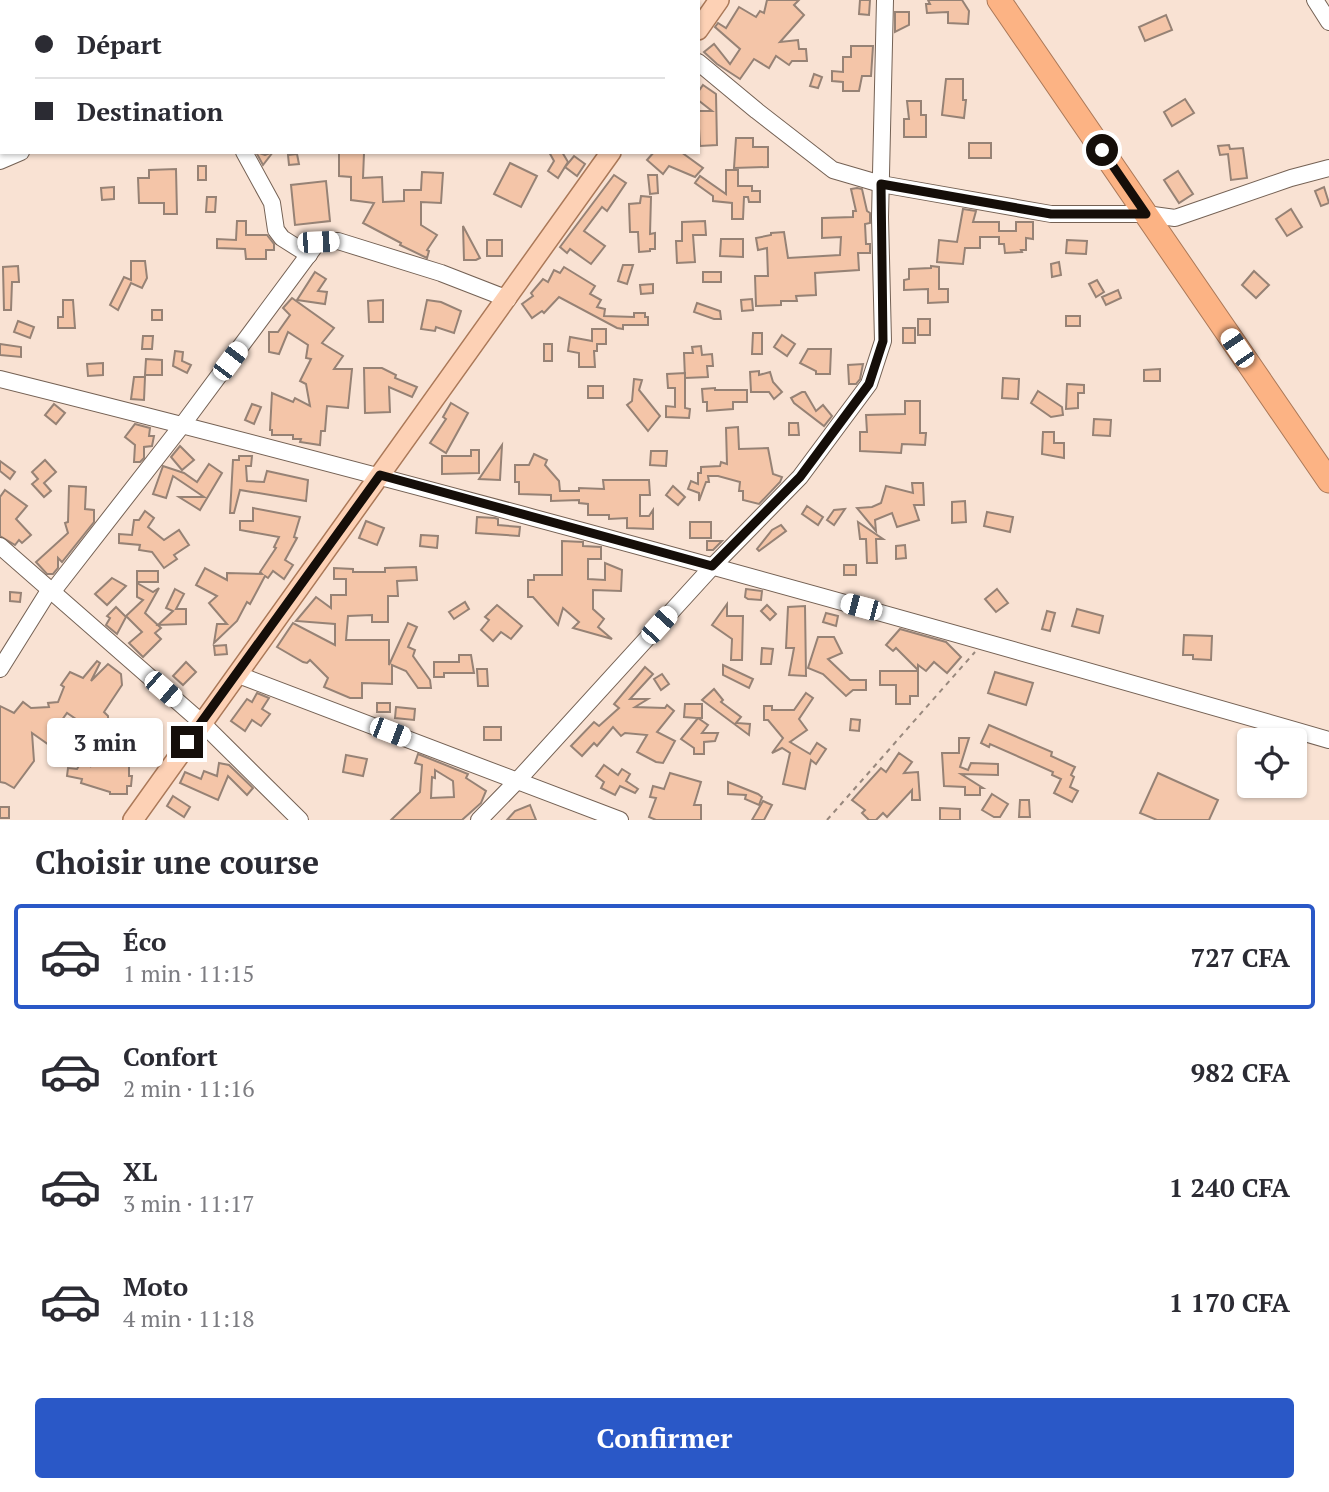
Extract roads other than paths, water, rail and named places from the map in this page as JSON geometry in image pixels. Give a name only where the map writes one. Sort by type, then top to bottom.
[{"type":"highway","points":[[999,0],[1329,481]]},
{"type":"main road","points":[[700,27],[719,0]]},
{"type":"main road","points":[[133,820],[610,154]]},
{"type":"street","points":[[479,820],[712,566],[800,477],[869,384],[883,341],[881,184],[885,0]]},
{"type":"street","points":[[1315,0],[1329,22]]},
{"type":"street","points":[[700,64],[833,170],[881,184],[1051,214],[1146,214],[1175,218],[1329,168]]},
{"type":"street","points":[[0,161],[16,154]]},
{"type":"street","points":[[245,154],[272,203],[276,230],[282,238],[309,255]]},
{"type":"street","points":[[50,589],[52,591],[183,424],[318,242],[338,241],[441,273],[508,299]]},
{"type":"street","points":[[0,379],[380,475],[985,641],[1329,740]]},
{"type":"street","points":[[0,546],[201,722],[300,820]]},
{"type":"street","points":[[0,669],[50,589]]},
{"type":"street","points":[[236,674],[620,820]]}]
